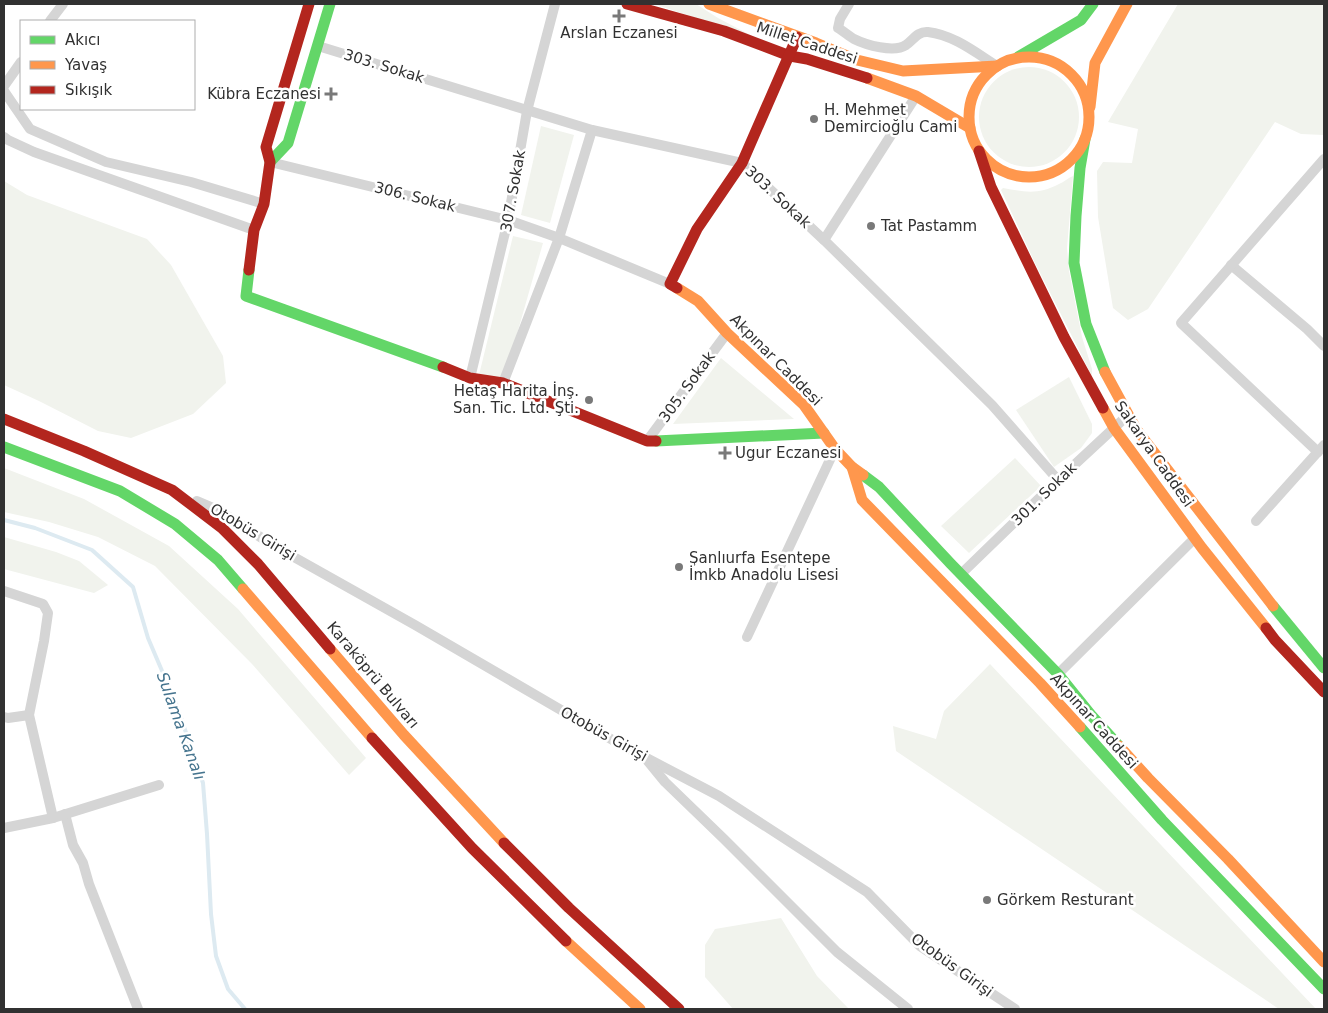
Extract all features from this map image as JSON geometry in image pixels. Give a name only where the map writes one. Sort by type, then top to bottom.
[{"type":"main road","points":[[309,4],[266,147],[270,162],[264,204],[254,230],[246,296],[470,378],[503,383],[647,441],[824,433]]},
{"type":"main road","points":[[270,162],[288,143],[330,4]]},
{"type":"main road","name":"Millet Caddesi","points":[[627,4],[724,31],[790,56],[863,77],[916,96],[970,128]]},
{"type":"main road","name":"Millet Caddesi","points":[[709,4],[857,60],[903,71],[997,66]]},
{"type":"main road","points":[[1093,4],[1081,20],[1014,59],[997,66],[984,78],[974,93],[969,110],[973,140],[979,151],[992,164],[1008,173],[1026,177],[1045,175],[1062,167],[1076,155],[1085,139],[1088,126],[1095,63],[1127,4]]},
{"type":"main road","points":[[670,284],[697,229],[742,163],[797,37]]},
{"type":"main road","points":[[1014,59],[1031,57],[1048,60],[1064,68],[1077,81],[1085,96],[1089,113]]},
{"type":"main road","name":"Sakarya Caddesi","points":[[1085,139],[1080,168],[1074,263],[1086,324],[1106,376],[1136,429],[1288,625],[1324,668]]},
{"type":"main road","name":"Sakarya Caddesi","points":[[979,151],[991,187],[1064,337],[1114,428],[1195,538],[1275,640],[1324,692]]},
{"type":"main road","name":"Akpınar Caddesi","points":[[670,284],[698,301],[727,333],[804,404],[835,449],[852,468],[879,487],[1058,674],[1091,715],[1148,778],[1228,859],[1324,962]]},
{"type":"main road","name":"Karaköprü Bulvarı","points":[[4,419],[84,451],[172,490],[222,528],[258,564],[404,735],[514,854],[610,947],[680,1009]]},
{"type":"main road","points":[[4,447],[120,491],[175,524],[218,560],[384,752],[472,848],[550,926],[640,1009]]},
{"type":"main road","name":"Akpınar Caddesi","points":[[852,468],[862,500],[1040,683],[1162,820],[1324,989]]},
{"type":"street","points":[[51,20],[63,4]]},
{"type":"street","name":"307. Sokak","points":[[470,378],[508,220],[527,111],[555,4]]},
{"type":"street","points":[[849,4],[840,19],[838,28],[854,39],[872,46],[889,49],[904,46],[917,35],[927,32],[952,38],[997,66]]},
{"type":"street","name":"303. Sokak","points":[[318,46],[592,130],[742,163],[824,240],[992,405],[1058,480]]},
{"type":"street","points":[[4,86],[20,63]]},
{"type":"street","points":[[4,91],[30,129],[106,162],[191,182],[264,204]]},
{"type":"street","points":[[824,240],[916,96]]},
{"type":"street","points":[[503,383],[559,238],[592,130]]},
{"type":"street","points":[[4,137],[34,152],[254,230]]},
{"type":"street","points":[[1256,521],[1321,448],[1181,323],[1324,159]]},
{"type":"street","name":"306. Sokak","points":[[270,162],[508,220],[559,238],[670,284]]},
{"type":"street","points":[[1231,265],[1307,329],[1324,346]]},
{"type":"street","name":"305. Sokak","points":[[647,441],[727,333]]},
{"type":"street","name":"301. Sokak","points":[[961,574],[1128,415]]},
{"type":"street","points":[[747,637],[835,449]]},
{"type":"street","name":"Otobüs Girişi","points":[[172,490],[218,510],[276,547],[616,742],[719,796],[867,892],[920,946],[1015,1009]]},
{"type":"street","points":[[1058,674],[1195,538]]},
{"type":"street","points":[[4,591],[43,604],[48,613],[29,715],[53,818]]},
{"type":"street","points":[[4,717],[29,715]]},
{"type":"street","points":[[645,757],[665,782],[837,952],[908,1009]]},
{"type":"street","points":[[4,828],[53,818],[159,785]]},
{"type":"street","points":[[65,814],[73,845],[83,864],[88,884],[138,1009]]},
{"type":"shaded area","points":[[654,4],[696,4],[756,38]]},
{"type":"shaded area","points":[[1178,4],[1324,4],[1324,135],[1301,134],[1275,122],[1148,309],[1128,320],[1113,308],[1098,217],[1097,171],[1103,162],[1132,163],[1138,129],[1108,122]]},
{"type":"shaded area","points":[[1029,67],[1048,71],[1064,82],[1075,98],[1079,117],[1075,136],[1064,152],[1048,163],[1029,167],[1010,163],[994,152],[983,136],[979,117],[983,98],[994,82],[1010,71]]},
{"type":"shaded area","points":[[541,126],[574,135],[550,223],[521,215]]},
{"type":"shaded area","points":[[1073,176],[1067,248],[1069,271],[1092,376],[1035,263],[1001,190],[1003,188],[1025,191],[1044,190]]},
{"type":"shaded area","points":[[4,181],[27,195],[147,239],[171,265],[223,356],[226,383],[193,414],[131,438],[98,431],[4,385]]},
{"type":"shaded area","points":[[513,236],[543,243],[503,383],[479,375]]},
{"type":"shaded area","points":[[721,358],[794,419],[673,424]]},
{"type":"shaded area","points":[[1069,377],[1092,424],[1092,433],[1081,448],[1054,467],[1016,410]]},
{"type":"shaded area","points":[[1015,458],[1041,486],[969,553],[941,526]]},
{"type":"shaded area","points":[[4,468],[84,499],[169,546],[238,609],[366,758],[349,775],[252,664],[155,566],[98,537],[49,522],[4,512]]},
{"type":"shaded area","points":[[4,537],[56,552],[79,561],[108,585],[94,593],[4,569]]},
{"type":"shaded area","points":[[990,664],[1316,1009],[1279,1009],[896,751],[893,726],[936,739],[944,711]]},
{"type":"shaded area","points":[[781,918],[817,976],[849,1009],[733,1009],[705,977],[705,945],[715,929]]},
{"type":"waterway","name":"Sulama Kanalı","points":[[4,520],[35,528],[92,550],[133,587],[148,638],[177,706],[203,783],[211,914],[216,956],[228,989],[245,1009]]},
{"type":"traffic: fast","points":[[270,162],[288,143],[330,4]]},
{"type":"traffic: fast","points":[[1018,57],[1081,20],[1093,4]]},
{"type":"traffic: fast","points":[[1085,139],[1080,168],[1074,263],[1086,324],[1105,372]]},
{"type":"traffic: fast","points":[[249,270],[246,296],[443,367]]},
{"type":"traffic: fast","points":[[656,441],[824,433]]},
{"type":"traffic: fast","points":[[4,447],[120,491],[175,524],[218,560],[243,589]]},
{"type":"traffic: fast","points":[[863,475],[879,487],[1058,674],[1119,746]]},
{"type":"traffic: fast","points":[[1273,606],[1324,668]]},
{"type":"traffic: fast","points":[[1080,727],[1162,820],[1324,989]]},
{"type":"traffic: slow","points":[[709,4],[857,60],[903,71],[997,66]]},
{"type":"traffic: slow","points":[[1090,107],[1095,63],[1127,4]]},
{"type":"traffic: slow","points":[[1029,57],[1041,58],[1052,62],[1062,67],[1071,75],[1079,84],[1084,94],[1088,105],[1089,117],[1088,129],[1084,140],[1079,150],[1071,159],[1062,167],[1052,172],[1041,176],[1029,177],[1017,176],[1006,172],[996,167],[987,159],[979,150],[974,140],[970,129],[969,117],[970,105],[974,94],[979,84],[987,75],[996,67],[1006,62],[1017,58],[1029,57]]},
{"type":"traffic: slow","points":[[867,78],[916,96],[970,128]]},
{"type":"traffic: slow","points":[[677,288],[698,301],[727,333],[804,405],[835,449],[852,467],[863,475]]},
{"type":"traffic: slow","points":[[1105,372],[1136,429],[1273,606]]},
{"type":"traffic: slow","points":[[1103,408],[1114,428],[1202,548],[1266,628]]},
{"type":"traffic: slow","points":[[852,467],[862,500],[1040,683],[1080,727]]},
{"type":"traffic: slow","points":[[243,589],[372,738]]},
{"type":"traffic: slow","points":[[330,649],[404,735],[504,843]]},
{"type":"traffic: slow","points":[[1119,746],[1324,962]]},
{"type":"traffic: slow","points":[[566,941],[640,1009]]},
{"type":"traffic: jam","points":[[249,270],[254,230],[264,204],[270,162],[266,147],[309,4]]},
{"type":"traffic: jam","points":[[627,4],[724,31],[790,56],[807,59],[867,78]]},
{"type":"traffic: jam","points":[[677,288],[670,284],[697,229],[742,163],[797,37]]},
{"type":"traffic: jam","points":[[979,151],[991,187],[1064,337],[1103,408]]},
{"type":"traffic: jam","points":[[443,367],[470,378],[503,383],[647,441],[656,441]]},
{"type":"traffic: jam","points":[[4,419],[84,451],[172,490],[222,528],[258,564],[330,649]]},
{"type":"traffic: jam","points":[[1266,628],[1324,692]]},
{"type":"traffic: jam","points":[[372,738],[472,848],[566,941]]},
{"type":"traffic: jam","points":[[504,843],[569,908],[679,1009]]},
{"type":"place","name":"Arslan Eczanesi","points":[[619,16]]},
{"type":"place","name":"Kübra Eczanesi","points":[[331,94]]},
{"type":"place","name":"H. Mehmet Demircioğlu Cami","points":[[814,119]]},
{"type":"place","name":"Tat Pastamm","points":[[871,226]]},
{"type":"place","name":"Hetaş Harita İnş. San. Tic. Ltd. Şti.","points":[[589,400]]},
{"type":"place","name":"Ugur Eczanesi","points":[[725,453]]},
{"type":"place","name":"Şanlıurfa Esentepe İmkb Anadolu Lisesi","points":[[679,567]]},
{"type":"place","name":"Görkem Resturant","points":[[987,900]]}]
